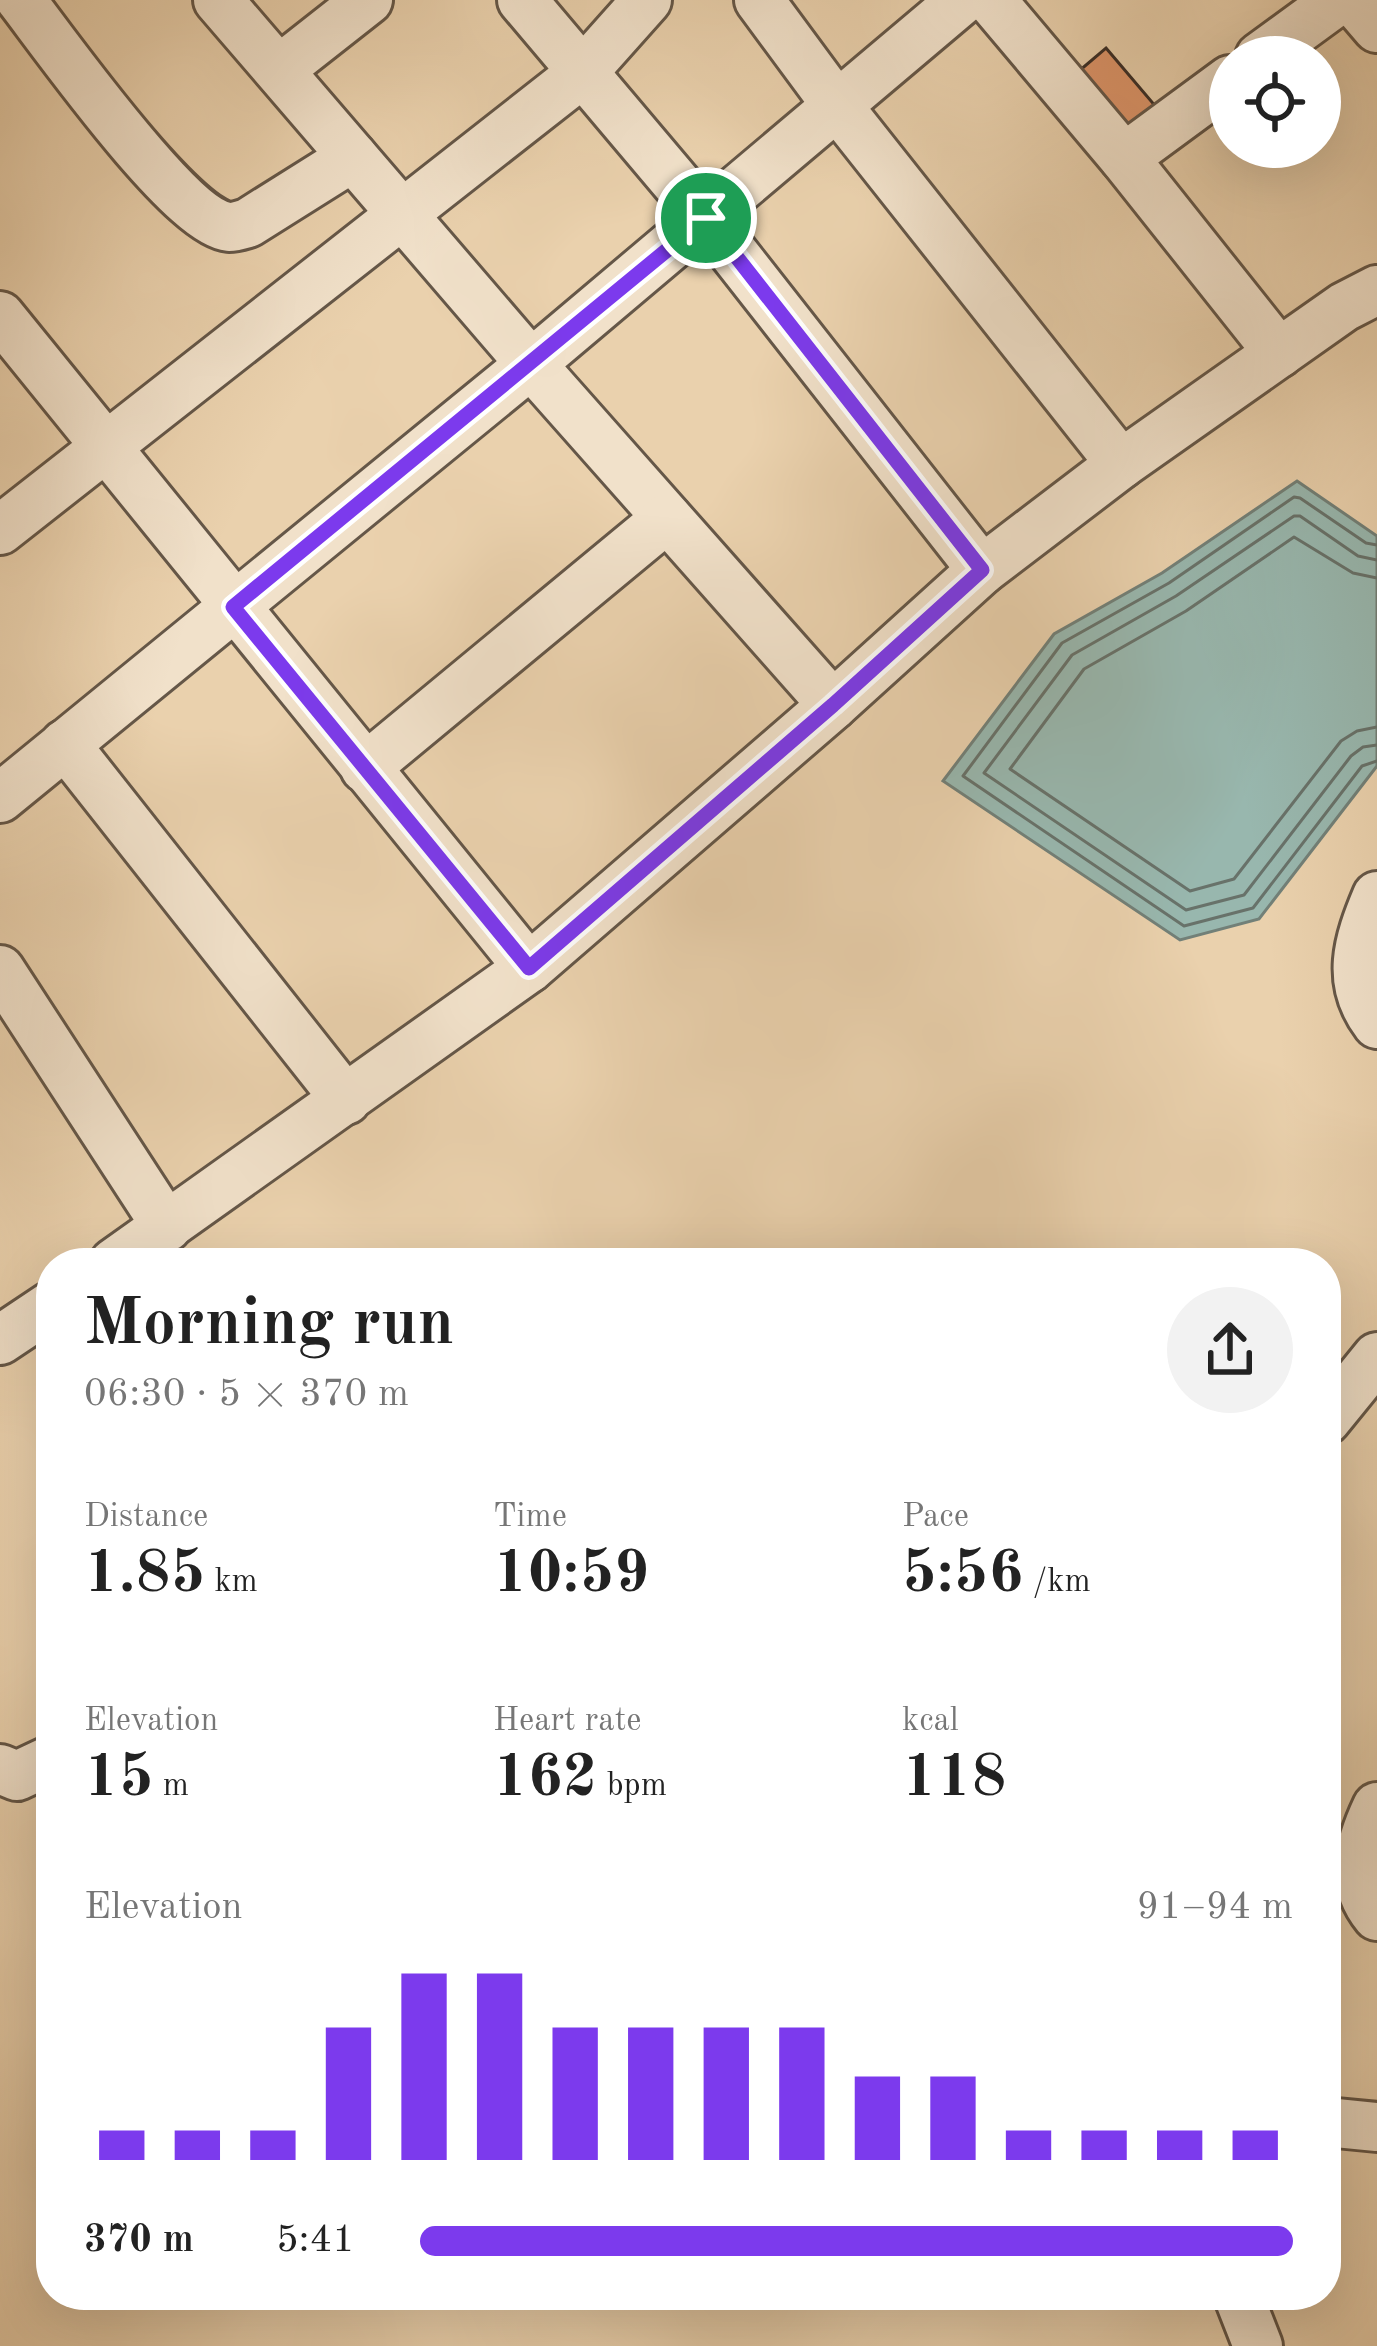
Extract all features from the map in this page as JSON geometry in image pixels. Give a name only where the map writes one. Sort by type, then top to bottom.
[{"type":"street","points":[[21,0],[124,132],[188,204],[209,219],[229,227],[248,224],[353,157]]},
{"type":"street","points":[[218,0],[833,705]]},
{"type":"street","points":[[279,70],[368,0]]},
{"type":"street","points":[[522,0],[706,218],[982,570]]},
{"type":"street","points":[[0,530],[582,74],[647,0]]},
{"type":"street","points":[[760,0],[835,103],[1121,464]]},
{"type":"street","points":[[0,798],[531,364],[962,0]]},
{"type":"street","points":[[991,0],[1279,353]]},
{"type":"street","points":[[1289,36],[1338,0]]},
{"type":"street","points":[[1353,0],[1377,28]]},
{"type":"street","points":[[1124,158],[1209,95]]},
{"type":"street","points":[[136,1248],[529,968],[982,570],[1121,464],[1344,307],[1377,290]]},
{"type":"street","points":[[0,316],[529,968]]},
{"type":"street","points":[[364,768],[667,518]]},
{"type":"street","points":[[65,744],[346,1100]]},
{"type":"street","points":[[1377,896],[1364,926],[1356,967],[1363,1006],[1377,1024]]},
{"type":"street","points":[[0,970],[167,1227]]},
{"type":"street","points":[[0,1340],[36,1316]]},
{"type":"street","points":[[1341,1401],[1377,1357]]},
{"type":"street","points":[[1,1771],[17,1776],[36,1767]]},
{"type":"street","points":[[1377,1807],[1364,1835],[1358,1870],[1359,1889],[1377,1916]]},
{"type":"street","points":[[1341,2123],[1377,2127]]},
{"type":"street","points":[[1244,2310],[1258,2346]]},
{"type":"water","points":[[1297,481],[1377,536],[1377,766],[1259,919],[1180,940],[943,781],[1054,634],[1162,573]]},
{"type":"building","points":[[1106,48],[1157,108],[1130,131],[1079,71]]},
{"type":"route","points":[[706,218],[982,570],[529,968],[233,607],[706,218]]}]
